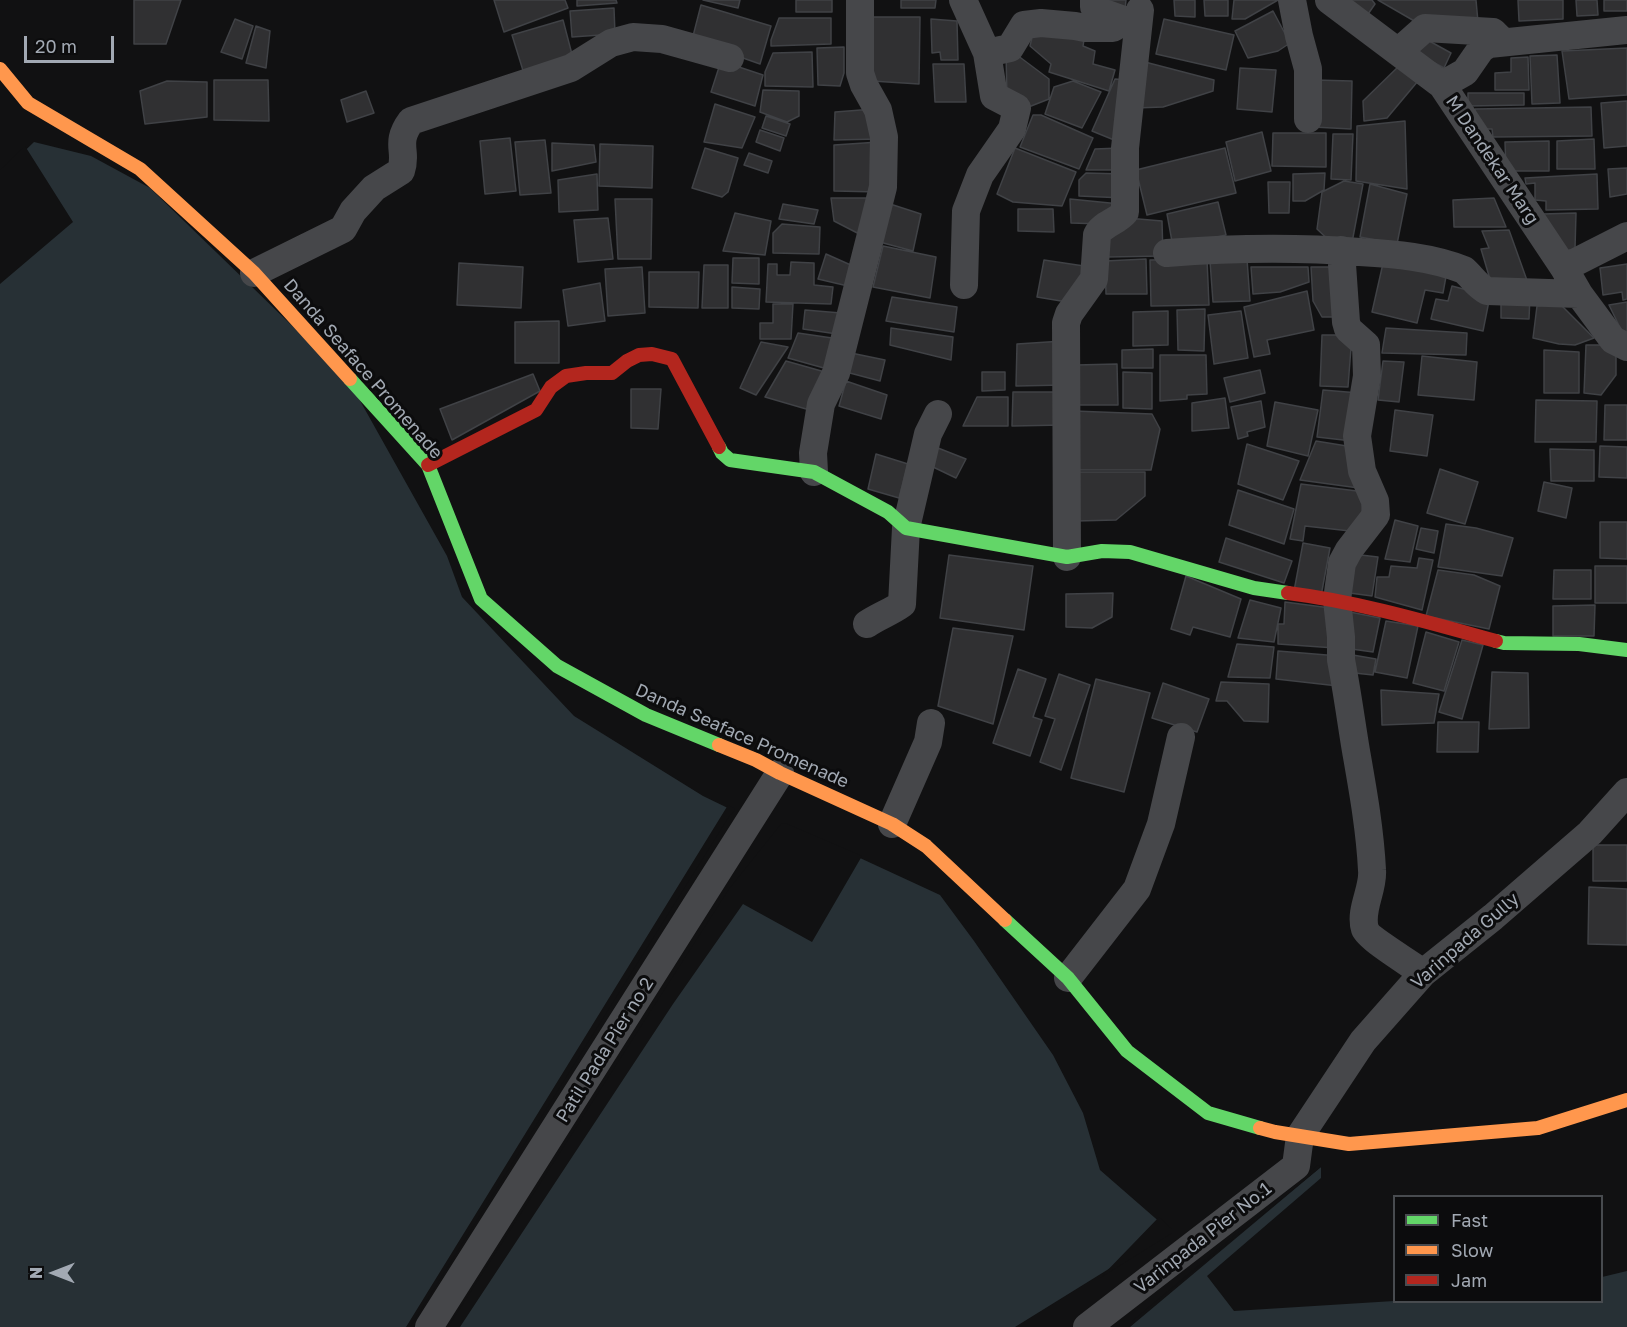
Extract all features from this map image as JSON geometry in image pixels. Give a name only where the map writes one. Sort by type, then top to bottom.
[{"type":"street","points":[[814,472],[813,453],[821,404],[836,373],[883,187],[884,137],[878,110],[860,73],[860,0]]},
{"type":"street","points":[[963,0],[987,53],[994,96],[1017,108],[1012,129],[980,175],[966,211],[964,285]]},
{"type":"street","points":[[1094,0],[1096,10],[1134,18]]},
{"type":"street","points":[[1292,0],[1308,69],[1308,119]]},
{"type":"street","name":"M Dandekar Marg","points":[[1329,0],[1442,85],[1579,294],[1613,340],[1627,347]]},
{"type":"street","points":[[987,53],[1010,48],[1024,25],[1041,23],[1085,28],[1113,28],[1134,18]]},
{"type":"street","points":[[1067,558],[1066,323],[1069,314],[1094,279],[1097,235],[1100,230],[1120,219],[1125,212],[1125,148],[1134,18]]},
{"type":"street","points":[[1398,52],[1425,28],[1493,32],[1503,42]]},
{"type":"street","points":[[1442,85],[1465,72],[1484,45],[1627,30]]},
{"type":"street","points":[[254,273],[343,228],[353,211],[374,188],[401,171],[403,132],[411,121],[571,68],[611,43],[633,37],[662,39],[730,58]]},
{"type":"street","name":"Danda Seaface Promenade","points":[[0,69],[27,102],[140,169],[254,273],[428,465],[481,599],[557,666],[646,715],[756,760],[844,801],[892,824],[926,846],[1068,978],[1127,1051],[1208,1113],[1275,1132],[1349,1144],[1538,1128],[1573,1119],[1627,1100]]},
{"type":"street","points":[[1564,268],[1627,236]]},
{"type":"street","points":[[1167,253],[1234,248],[1341,250],[1402,255],[1457,267],[1464,270],[1478,286],[1487,291],[1579,294]]},
{"type":"street","points":[[1341,250],[1346,322],[1348,329],[1366,345],[1367,376],[1357,436],[1362,471],[1375,501],[1376,515],[1349,550],[1342,563],[1337,600],[1341,660],[1366,799],[1371,844],[1373,880],[1365,910],[1365,929],[1373,939],[1423,973]]},
{"type":"street","points":[[428,465],[536,410],[543,397],[560,378],[582,373],[612,373],[633,355],[652,353],[672,359],[725,457],[735,461],[814,472],[888,512],[906,528],[1067,558],[1102,551],[1130,552],[1254,588],[1337,600],[1388,611],[1504,643],[1579,645],[1627,650]]},
{"type":"street","points":[[867,624],[902,604],[906,528],[928,434],[938,414]]},
{"type":"street","points":[[892,824],[928,742],[931,723]]},
{"type":"street","points":[[1068,978],[1137,889],[1161,824],[1181,737]]},
{"type":"street","name":"Patil Pada Pier no 2","points":[[429,1327],[780,773]]},
{"type":"street","name":"Varinpada Gully","points":[[1300,1136],[1363,1041],[1423,973],[1493,917],[1590,833],[1627,792]]},
{"type":"street","name":"Varinpada Pier No.1","points":[[1087,1327],[1296,1166],[1300,1136]]},
{"type":"shaded area","points":[[34,142],[91,156],[150,188],[349,381],[447,556],[462,597],[574,716],[703,796],[732,810],[407,1327],[0,1327],[0,192],[2,173]]},
{"type":"shaded area","points":[[784,826],[940,895],[1053,1055],[1083,1113],[1100,1170],[1170,1231],[1015,1327],[451,1327]]},
{"type":"shaded area","points":[[1321,1167],[1321,1178],[1207,1276],[1234,1311],[1393,1301],[1393,1303],[1603,1303],[1603,1277],[1627,1271],[1627,1327],[1130,1327]]},
{"type":"pier","points":[[25,146],[73,222],[0,284],[0,170]]},
{"type":"pier","points":[[728,805],[735,811],[730,815],[410,1327],[406,1327]]},
{"type":"pier","points":[[785,823],[862,856],[812,942],[743,904],[673,1004],[460,1327],[448,1327],[729,889],[781,824]]},
{"type":"pier","points":[[1318,1165],[1321,1167],[1131,1322]]},
{"type":"pier","points":[[1159,1217],[1172,1229],[1172,1233],[1100,1278]]},
{"type":"building","points":[[134,0],[181,0],[166,44],[134,44]]},
{"type":"building","points":[[494,0],[565,0],[568,8],[504,32]]},
{"type":"building","points":[[577,0],[616,0],[617,3],[577,6]]},
{"type":"building","points":[[703,0],[740,0],[738,8]]},
{"type":"building","points":[[796,0],[832,0],[832,12],[796,12]]},
{"type":"building","points":[[901,0],[936,0],[935,8],[901,8]]},
{"type":"building","points":[[1100,0],[1126,0],[1125,10]]},
{"type":"building","points":[[1174,0],[1195,0],[1195,17],[1175,16]]},
{"type":"building","points":[[1204,0],[1228,0],[1228,16],[1205,16]]},
{"type":"building","points":[[1234,0],[1278,0],[1245,19],[1232,19]]},
{"type":"building","points":[[1340,0],[1372,0],[1375,4],[1366,17]]},
{"type":"building","points":[[1378,0],[1476,0],[1478,22],[1416,22]]},
{"type":"building","points":[[1518,0],[1563,0],[1563,19],[1519,21]]},
{"type":"building","points":[[1576,0],[1597,0],[1598,15],[1577,16]]},
{"type":"building","points":[[1604,0],[1627,0],[1627,11],[1604,11]]},
{"type":"building","points":[[701,5],[771,26],[760,64],[692,40]]},
{"type":"building","points":[[614,8],[615,34],[572,37],[570,11]]},
{"type":"building","points":[[1273,11],[1290,43],[1278,51],[1248,58],[1235,31]]},
{"type":"building","points":[[868,17],[920,17],[919,84],[872,81]]},
{"type":"building","points":[[779,18],[831,18],[831,44],[771,46]]},
{"type":"building","points":[[235,19],[253,26],[242,59],[221,52]]},
{"type":"building","points":[[931,19],[957,21],[958,60],[941,60],[940,52],[932,53]]},
{"type":"building","points":[[1164,19],[1234,35],[1226,70],[1156,54]]},
{"type":"building","points":[[563,20],[574,62],[525,77],[512,35]]},
{"type":"building","points":[[256,26],[270,31],[266,68],[246,63]]},
{"type":"building","points":[[1034,29],[1085,34],[1083,46],[1095,51],[1093,64],[1115,70],[1109,91],[1049,72],[1051,64],[1030,46]]},
{"type":"building","points":[[1422,37],[1451,53],[1444,68],[1414,52]]},
{"type":"building","points":[[844,47],[844,73],[840,86],[818,85],[817,48]]},
{"type":"building","points":[[1627,48],[1627,95],[1569,99],[1562,51]]},
{"type":"building","points":[[812,52],[813,87],[765,86],[765,72],[773,53]]},
{"type":"building","points":[[1006,52],[1013,52],[1049,79],[1049,99],[1026,108],[1007,99]]},
{"type":"building","points":[[1557,55],[1560,103],[1532,104],[1530,56]]},
{"type":"building","points":[[1528,57],[1529,90],[1495,90],[1495,73],[1511,72],[1511,58]]},
{"type":"building","points":[[721,61],[763,75],[755,106],[711,92]]},
{"type":"building","points":[[1145,62],[1214,80],[1213,91],[1163,107],[1135,108]]},
{"type":"building","points":[[933,64],[964,64],[966,102],[935,102]]},
{"type":"building","points":[[1401,64],[1418,81],[1387,118],[1364,121],[1363,101]]},
{"type":"building","points":[[1240,68],[1276,70],[1272,112],[1237,109]]},
{"type":"building","points":[[1115,79],[1127,80],[1119,142],[1092,131]]},
{"type":"building","points":[[214,80],[268,80],[269,121],[214,120]]},
{"type":"building","points":[[1315,80],[1352,81],[1351,129],[1313,127]]},
{"type":"building","points":[[167,81],[207,82],[207,117],[145,124],[140,91]]},
{"type":"building","points":[[1073,81],[1101,92],[1082,128],[1045,114],[1054,87]]},
{"type":"building","points":[[763,90],[799,91],[799,116],[787,122],[760,112]]},
{"type":"building","points":[[366,91],[374,113],[347,122],[341,100]]},
{"type":"building","points":[[1468,93],[1524,93],[1524,105],[1468,106]]},
{"type":"building","points":[[1627,101],[1627,146],[1604,148],[1601,103]]},
{"type":"building","points":[[715,104],[755,117],[742,148],[704,142]]},
{"type":"building","points":[[1591,107],[1592,136],[1493,137],[1492,129],[1476,129],[1475,109]]},
{"type":"building","points":[[874,109],[879,139],[834,140],[835,112]]},
{"type":"building","points":[[1033,115],[1041,115],[1093,138],[1079,169],[1020,147]]},
{"type":"building","points":[[766,116],[790,124],[786,136],[762,128]]},
{"type":"building","points":[[1405,121],[1407,189],[1356,181],[1357,126]]},
{"type":"building","points":[[760,130],[784,138],[780,151],[756,142]]},
{"type":"building","points":[[1262,132],[1271,171],[1235,181],[1226,142]]},
{"type":"building","points":[[1273,133],[1326,133],[1326,167],[1272,166]]},
{"type":"building","points":[[1333,134],[1353,134],[1351,180],[1331,179]]},
{"type":"building","points":[[510,138],[516,191],[485,194],[480,141]]},
{"type":"building","points":[[1594,139],[1595,169],[1557,169],[1557,141]]},
{"type":"building","points":[[545,140],[551,193],[520,195],[515,142]]},
{"type":"building","points":[[1549,141],[1549,171],[1506,171],[1505,142]]},
{"type":"building","points":[[879,142],[880,192],[834,191],[834,145]]},
{"type":"building","points":[[552,143],[594,145],[596,162],[552,171]]},
{"type":"building","points":[[600,144],[653,146],[652,188],[599,186]]},
{"type":"building","points":[[705,148],[738,158],[728,192],[722,197],[692,188]]},
{"type":"building","points":[[1015,148],[1076,172],[1062,206],[1013,202],[997,194]]},
{"type":"building","points":[[1120,148],[1119,170],[1086,170],[1095,149]]},
{"type":"building","points":[[1225,148],[1236,193],[1147,215],[1136,170]]},
{"type":"building","points":[[749,153],[772,161],[768,173],[744,165]]},
{"type":"building","points":[[1627,168],[1627,194],[1610,197],[1608,169]]},
{"type":"building","points":[[1086,173],[1124,174],[1124,198],[1079,196],[1079,180]]},
{"type":"building","points":[[1325,173],[1324,190],[1305,201],[1293,201],[1293,174]]},
{"type":"building","points":[[597,174],[598,210],[559,212],[558,180]]},
{"type":"building","points":[[1597,174],[1598,209],[1546,210],[1546,201],[1535,200],[1535,183],[1526,184],[1525,178]]},
{"type":"building","points":[[1344,181],[1363,184],[1351,248],[1336,247],[1317,229],[1322,192]]},
{"type":"building","points":[[1268,182],[1290,182],[1289,213],[1269,213]]},
{"type":"building","points":[[1370,184],[1407,194],[1397,244],[1360,237]]},
{"type":"building","points":[[831,198],[876,198],[867,238],[834,221]]},
{"type":"building","points":[[1494,198],[1506,227],[1454,227],[1453,200]]},
{"type":"building","points":[[615,199],[652,199],[651,259],[618,259]]},
{"type":"building","points":[[1070,199],[1120,204],[1102,224],[1071,223]]},
{"type":"building","points":[[884,202],[921,214],[913,251],[876,241]]},
{"type":"building","points":[[1218,202],[1226,235],[1173,247],[1167,214]]},
{"type":"building","points":[[783,204],[818,210],[814,224],[779,219]]},
{"type":"building","points":[[1018,209],[1053,209],[1054,232],[1018,231]]},
{"type":"building","points":[[735,213],[771,221],[765,255],[723,251]]},
{"type":"building","points":[[1576,213],[1575,249],[1565,251],[1542,214]]},
{"type":"building","points":[[608,218],[613,259],[578,262],[574,220]]},
{"type":"building","points":[[1127,218],[1162,221],[1163,256],[1107,257],[1106,228]]},
{"type":"building","points":[[782,224],[820,227],[819,254],[773,253],[773,233]]},
{"type":"building","points":[[1509,230],[1529,286],[1492,286],[1481,249],[1489,248],[1482,231]]},
{"type":"building","points":[[883,246],[936,257],[930,298],[873,287]]},
{"type":"building","points":[[826,254],[853,266],[852,287],[818,279]]},
{"type":"building","points":[[733,258],[759,258],[759,284],[732,283]]},
{"type":"building","points":[[1146,259],[1147,294],[1106,294],[1105,261]]},
{"type":"building","points":[[1207,259],[1209,305],[1151,306],[1150,260]]},
{"type":"building","points":[[1247,259],[1250,301],[1213,302],[1210,261]]},
{"type":"building","points":[[1384,259],[1447,271],[1443,293],[1425,290],[1417,323],[1372,312]]},
{"type":"building","points":[[1044,260],[1084,266],[1073,303],[1037,297]]},
{"type":"building","points":[[791,262],[814,263],[814,285],[833,287],[831,304],[766,302],[768,264],[777,264],[777,275],[790,275]]},
{"type":"building","points":[[459,263],[523,267],[521,308],[457,305]]},
{"type":"building","points":[[1627,264],[1627,299],[1623,300],[1622,292],[1603,295],[1600,268]]},
{"type":"building","points":[[704,265],[728,265],[728,308],[702,308]]},
{"type":"building","points":[[642,267],[645,313],[608,316],[605,269]]},
{"type":"building","points":[[1251,267],[1308,267],[1309,282],[1280,292],[1253,294]]},
{"type":"building","points":[[1311,267],[1337,267],[1339,317],[1322,317],[1313,301]]},
{"type":"building","points":[[649,272],[699,272],[698,308],[649,307]]},
{"type":"building","points":[[600,283],[605,321],[568,326],[563,290]]},
{"type":"building","points":[[1452,286],[1490,296],[1483,331],[1431,319],[1436,299],[1448,301]]},
{"type":"building","points":[[732,287],[760,289],[759,309],[732,308]]},
{"type":"building","points":[[1307,291],[1314,330],[1267,340],[1270,354],[1254,357],[1244,307]]},
{"type":"building","points":[[1501,295],[1530,296],[1529,319],[1501,318]]},
{"type":"building","points":[[892,297],[957,307],[954,332],[886,321]]},
{"type":"building","points":[[1627,302],[1627,338],[1609,305]]},
{"type":"building","points":[[1559,303],[1594,338],[1575,345],[1533,338],[1537,306]]},
{"type":"building","points":[[773,304],[793,304],[791,339],[760,339],[760,323],[773,323]]},
{"type":"building","points":[[1205,309],[1204,351],[1178,350],[1177,310]]},
{"type":"building","points":[[805,310],[841,313],[837,334],[803,329]]},
{"type":"building","points":[[1168,311],[1168,345],[1133,346],[1133,312]]},
{"type":"building","points":[[1241,311],[1248,358],[1214,364],[1208,315]]},
{"type":"building","points":[[559,321],[559,363],[515,363],[515,322]]},
{"type":"building","points":[[891,328],[953,337],[951,360],[890,345]]},
{"type":"building","points":[[1386,328],[1467,333],[1466,355],[1382,353]]},
{"type":"building","points":[[798,333],[839,339],[831,370],[788,358]]},
{"type":"building","points":[[1322,335],[1352,335],[1348,387],[1320,386]]},
{"type":"building","points":[[1063,341],[1064,385],[1016,386],[1017,344]]},
{"type":"building","points":[[761,342],[788,347],[756,395],[740,388]]},
{"type":"building","points":[[1586,345],[1610,345],[1616,355],[1616,375],[1601,395],[1584,393]]},
{"type":"building","points":[[1153,349],[1153,368],[1122,368],[1122,350]]},
{"type":"building","points":[[1544,350],[1579,352],[1579,393],[1544,393]]},
{"type":"building","points":[[851,353],[885,360],[880,381],[846,372]]},
{"type":"building","points":[[1160,355],[1206,355],[1207,394],[1187,395],[1187,399],[1160,401]]},
{"type":"building","points":[[1422,356],[1477,362],[1474,400],[1418,395]]},
{"type":"building","points":[[786,361],[832,374],[813,411],[765,397]]},
{"type":"building","points":[[1383,361],[1404,362],[1399,402],[1378,400]]},
{"type":"building","points":[[1117,364],[1118,405],[1075,405],[1076,365]]},
{"type":"building","points":[[1260,370],[1265,393],[1230,402],[1224,378]]},
{"type":"building","points":[[982,372],[1005,372],[1005,390],[982,391]]},
{"type":"building","points":[[1123,372],[1152,373],[1152,409],[1123,408]]},
{"type":"building","points":[[533,374],[540,391],[452,440],[440,409]]},
{"type":"building","points":[[846,381],[887,395],[881,419],[839,406]]},
{"type":"building","points":[[631,389],[661,389],[658,429],[631,428]]},
{"type":"building","points":[[1323,390],[1359,393],[1352,441],[1317,437]]},
{"type":"building","points":[[1013,392],[1063,392],[1063,425],[1012,426]]},
{"type":"building","points":[[977,397],[1008,397],[1008,426],[963,426]]},
{"type":"building","points":[[1225,398],[1229,428],[1192,431],[1192,403]]},
{"type":"building","points":[[1536,400],[1597,401],[1596,442],[1535,442]]},
{"type":"building","points":[[1261,401],[1265,427],[1247,432],[1248,436],[1238,439],[1231,407]]},
{"type":"building","points":[[1275,402],[1318,410],[1308,456],[1267,446]]},
{"type":"building","points":[[1605,405],[1627,405],[1627,440],[1604,440]]},
{"type":"building","points":[[1395,410],[1433,415],[1427,456],[1390,451]]},
{"type":"building","points":[[1074,411],[1152,414],[1160,429],[1151,470],[1075,470]]},
{"type":"building","points":[[1316,441],[1353,447],[1366,489],[1300,480]]},
{"type":"building","points":[[1247,444],[1299,461],[1283,500],[1238,484]]},
{"type":"building","points":[[1600,446],[1627,447],[1627,478],[1599,477]]},
{"type":"building","points":[[938,448],[966,459],[956,478],[931,466]]},
{"type":"building","points":[[1550,449],[1594,450],[1594,481],[1551,481]]},
{"type":"building","points":[[876,454],[908,464],[899,498],[868,489]]},
{"type":"building","points":[[1440,469],[1478,482],[1465,524],[1427,513]]},
{"type":"building","points":[[1078,472],[1145,472],[1145,496],[1116,520],[1076,521]]},
{"type":"building","points":[[1544,482],[1572,488],[1566,518],[1538,511]]},
{"type":"building","points":[[1301,484],[1357,491],[1364,498],[1359,532],[1305,526],[1303,541],[1290,539]]},
{"type":"building","points":[[1238,490],[1294,509],[1284,544],[1229,525]]},
{"type":"building","points":[[1395,520],[1418,526],[1410,562],[1385,559]]},
{"type":"building","points":[[1600,522],[1627,522],[1627,559],[1600,558]]},
{"type":"building","points":[[1446,524],[1476,528],[1513,538],[1502,576],[1438,567]]},
{"type":"building","points":[[1421,528],[1438,531],[1434,553],[1416,549]]},
{"type":"building","points":[[1226,538],[1292,561],[1284,583],[1219,562]]},
{"type":"building","points":[[1303,543],[1330,548],[1321,596],[1294,591]]},
{"type":"building","points":[[1352,554],[1378,557],[1372,596],[1342,592]]},
{"type":"building","points":[[949,555],[1033,566],[1024,630],[940,618]]},
{"type":"building","points":[[1419,558],[1433,560],[1422,610],[1375,597],[1377,577],[1389,577],[1391,566],[1417,568]]},
{"type":"building","points":[[1595,566],[1627,566],[1627,603],[1595,603]]},
{"type":"building","points":[[1438,570],[1474,575],[1500,586],[1489,629],[1426,616]]},
{"type":"building","points":[[1554,570],[1591,570],[1591,599],[1553,599]]},
{"type":"building","points":[[1186,576],[1241,599],[1230,637],[1193,627],[1190,635],[1171,629]]},
{"type":"building","points":[[1113,593],[1112,617],[1092,628],[1066,627],[1066,594]]},
{"type":"building","points":[[1250,600],[1281,608],[1274,642],[1238,638]]},
{"type":"building","points":[[1285,602],[1338,609],[1335,648],[1278,644],[1278,624],[1284,624]]},
{"type":"building","points":[[1595,605],[1594,636],[1553,636],[1553,606]]},
{"type":"building","points":[[1350,612],[1380,618],[1373,652],[1344,648]]},
{"type":"building","points":[[1386,621],[1418,626],[1407,678],[1375,672]]},
{"type":"building","points":[[953,628],[1013,636],[993,724],[938,706]]},
{"type":"building","points":[[1426,632],[1459,642],[1444,691],[1413,683]]},
{"type":"building","points":[[1462,640],[1483,645],[1462,719],[1439,712]]},
{"type":"building","points":[[1237,644],[1274,647],[1270,678],[1228,677]]},
{"type":"building","points":[[1278,651],[1339,656],[1338,686],[1276,679]]},
{"type":"building","points":[[1347,654],[1376,659],[1373,675],[1345,672]]},
{"type":"building","points":[[1018,669],[1046,679],[1033,717],[1042,720],[1030,756],[993,743]]},
{"type":"building","points":[[1492,672],[1528,673],[1529,728],[1489,729]]},
{"type":"building","points":[[1059,674],[1090,685],[1061,770],[1040,762],[1055,719],[1045,716]]},
{"type":"building","points":[[1096,679],[1150,693],[1124,792],[1071,778]]},
{"type":"building","points":[[1221,682],[1269,684],[1268,722],[1244,721],[1227,701],[1216,701]]},
{"type":"building","points":[[1163,683],[1209,699],[1197,732],[1152,718]]},
{"type":"building","points":[[1381,690],[1439,694],[1434,723],[1382,725]]},
{"type":"building","points":[[1438,722],[1479,722],[1478,752],[1437,752]]},
{"type":"building","points":[[1593,845],[1627,845],[1627,881],[1593,881]]},
{"type":"building","points":[[1589,887],[1627,889],[1627,945],[1588,944]]},
{"type":"traffic: fast","points":[[350,379],[428,465],[481,599],[557,666],[646,715],[719,745]]},
{"type":"traffic: fast","points":[[719,447],[730,460],[814,472],[888,512],[906,528],[1067,557],[1102,551],[1130,552],[1254,588],[1288,593]]},
{"type":"traffic: fast","points":[[1496,641],[1579,644],[1627,650]]},
{"type":"traffic: fast","points":[[1005,920],[1068,978],[1127,1051],[1208,1113],[1260,1128]]},
{"type":"traffic: slow","points":[[0,69],[28,103],[140,169],[254,273],[350,379]]},
{"type":"traffic: slow","points":[[719,745],[892,824],[926,846],[1005,920]]},
{"type":"traffic: slow","points":[[1260,1128],[1349,1144],[1538,1128],[1627,1100]]},
{"type":"traffic: jam","points":[[428,465],[536,410],[551,387],[566,376],[612,373],[639,355],[652,354],[672,359],[719,447]]},
{"type":"traffic: jam","points":[[1288,593],[1367,607],[1496,641]]}]
